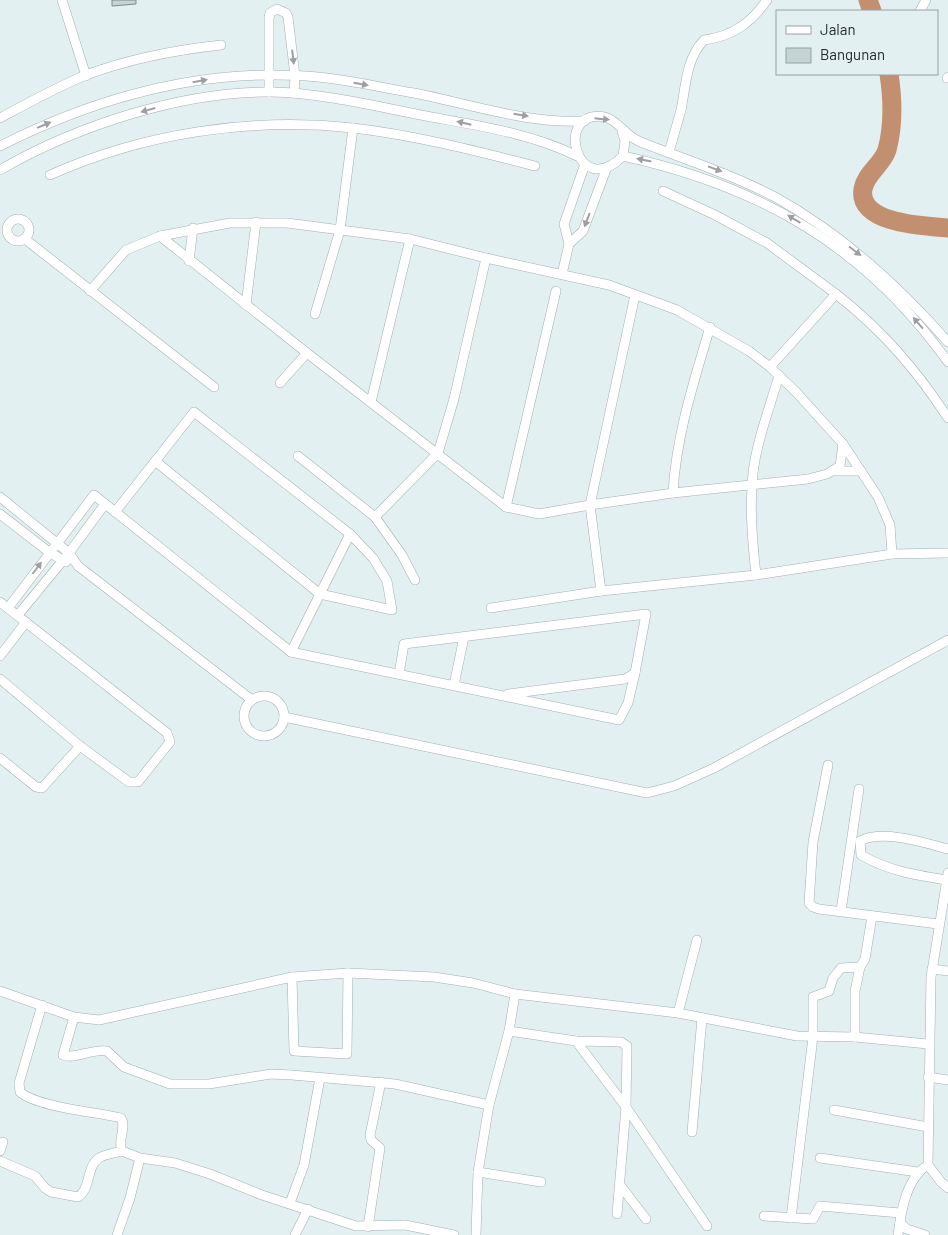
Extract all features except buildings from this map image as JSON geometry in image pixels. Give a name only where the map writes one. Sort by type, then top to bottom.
[{"type":"street","points":[[62,0],[86,76]]},
{"type":"street","points":[[669,152],[681,110],[688,67],[698,47],[704,40],[728,35],[740,29],[758,14],[767,0]]},
{"type":"street","points":[[269,92],[269,18],[270,13],[279,4],[288,17],[295,76],[294,94]]},
{"type":"street","points":[[0,118],[86,76],[140,59],[188,48],[221,45]]},
{"type":"street","points":[[0,146],[42,125],[87,108],[153,88],[211,79],[269,75],[356,82],[553,121],[585,121],[595,117],[606,117],[616,122],[622,130],[635,140],[723,172],[775,197],[824,227],[891,281],[912,301],[948,342]]},
{"type":"street","points":[[0,170],[60,140],[104,123],[158,107],[213,97],[269,92],[354,102],[455,121],[550,142],[577,156],[585,164],[596,168],[607,168]]},
{"type":"street","points":[[577,156],[574,143],[576,130],[585,121]]},
{"type":"street","points":[[50,176],[78,163],[142,143],[204,130],[282,126],[353,128],[477,151],[535,166]]},
{"type":"street","points":[[315,314],[340,230],[353,128]]},
{"type":"street","points":[[569,244],[583,231],[607,168],[623,156],[625,141],[622,130]]},
{"type":"street","points":[[623,156],[668,166],[711,180],[754,197],[794,219],[833,244],[869,273],[902,305],[948,362]]},
{"type":"street","points":[[562,274],[569,244],[564,224],[585,164]]},
{"type":"street","points":[[663,191],[715,215],[766,243],[836,294],[863,316],[906,358],[948,418]]},
{"type":"street","points":[[246,305],[256,222]]},
{"type":"street","points":[[90,291],[126,250],[160,236],[193,228],[256,222],[410,239],[609,285],[677,310],[710,327],[749,351],[779,375],[843,444],[878,497],[890,525],[892,554]]},
{"type":"street","points":[[190,261],[193,228]]},
{"type":"street","points":[[160,236],[506,507],[539,514],[674,493],[808,479],[835,471],[861,471]]},
{"type":"street","points":[[25,239],[214,387]]},
{"type":"street","points":[[371,402],[410,239]]},
{"type":"street","points":[[375,518],[438,453],[454,399],[486,258]]},
{"type":"street","points":[[506,507],[556,291]]},
{"type":"street","points":[[770,367],[836,294]]},
{"type":"street","points":[[601,591],[590,505],[635,295]]},
{"type":"street","points":[[674,493],[674,474],[687,406],[710,327]]},
{"type":"street","points":[[280,383],[307,353]]},
{"type":"street","points":[[756,575],[752,541],[752,486],[756,458],[779,375]]},
{"type":"street","points":[[115,512],[155,461],[194,412],[350,534],[373,558],[387,581],[392,610],[320,594],[155,461]]},
{"type":"street","points":[[835,471],[840,466],[843,444]]},
{"type":"street","points":[[298,456],[375,518],[402,555],[415,580]]},
{"type":"street","points":[[0,678],[80,746],[134,783],[138,782],[168,746],[170,739],[167,733],[2,604],[49,552],[94,495],[291,652],[619,720],[628,703],[646,614],[404,644],[399,674]]},
{"type":"street","points":[[0,497],[68,553],[78,566],[252,700]]},
{"type":"street","points":[[18,615],[105,504]]},
{"type":"street","points":[[0,514],[62,561],[78,566]]},
{"type":"street","points":[[291,652],[350,534]]},
{"type":"street","points":[[491,608],[601,591],[756,575],[892,554],[948,553]]},
{"type":"street","points":[[0,656],[26,622]]},
{"type":"street","points":[[454,685],[464,637]]},
{"type":"street","points":[[284,717],[647,793],[674,786],[714,768],[948,640]]},
{"type":"street","points":[[500,695],[624,679],[635,674]]},
{"type":"street","points":[[270,696],[281,704],[284,717],[277,732],[267,736],[256,734],[245,721],[246,710],[252,700],[270,696]]},
{"type":"street","points":[[0,758],[36,787],[42,788],[80,746]]},
{"type":"street","points":[[828,765],[813,842],[809,903],[813,907],[938,924]]},
{"type":"street","points":[[840,911],[859,789]]},
{"type":"street","points":[[948,849],[920,841],[898,838],[866,838],[860,841],[859,846],[861,855],[900,873],[947,876],[932,968],[928,1044],[928,1165],[948,1188]]},
{"type":"street","points":[[855,1037],[855,991],[860,967],[866,959],[872,916]]},
{"type":"street","points":[[678,1013],[697,940]]},
{"type":"street","points":[[791,1218],[813,1037],[813,997],[829,991],[833,978],[841,968],[860,967]]},
{"type":"street","points":[[932,968],[948,971]]},
{"type":"street","points":[[0,991],[74,1017],[100,1020],[292,977],[348,973],[434,977],[473,983],[515,994],[678,1013],[797,1036],[855,1037],[928,1044]]},
{"type":"street","points":[[292,977],[294,1051],[347,1054],[348,973]]},
{"type":"street","points":[[476,1235],[478,1172],[489,1105],[509,1031],[515,994]]},
{"type":"street","points":[[42,1005],[19,1083],[20,1092],[25,1096],[50,1104],[121,1118],[123,1125],[120,1142],[122,1151]]},
{"type":"street","points":[[74,1017],[62,1052],[66,1057],[94,1050],[107,1051],[124,1067],[170,1084],[209,1084],[271,1074],[381,1082],[489,1105]]},
{"type":"street","points":[[692,1132],[702,1018]]},
{"type":"street","points":[[509,1031],[576,1041],[621,1042],[627,1046],[626,1107],[617,1214]]},
{"type":"street","points":[[576,1041],[626,1107],[707,1226]]},
{"type":"street","points":[[928,1077],[948,1080]]},
{"type":"street","points":[[290,1203],[304,1165],[320,1078]]},
{"type":"street","points":[[368,1226],[380,1148],[371,1140],[370,1135],[381,1082]]},
{"type":"street","points":[[834,1110],[928,1127]]},
{"type":"street","points":[[0,1161],[36,1176],[44,1188],[51,1192],[78,1197],[84,1192],[94,1163],[99,1158],[122,1151],[140,1158],[175,1163],[356,1226],[405,1225],[454,1235]]},
{"type":"street","points":[[117,1235],[130,1198],[140,1158]]},
{"type":"street","points":[[820,1158],[877,1168],[918,1172]]},
{"type":"street","points":[[898,1235],[900,1213],[918,1172],[928,1165]]},
{"type":"street","points":[[478,1172],[541,1182]]},
{"type":"street","points":[[620,1185],[646,1219]]},
{"type":"street","points":[[764,1216],[813,1219],[817,1208],[820,1206],[900,1213]]},
{"type":"street","points":[[296,1235],[308,1209]]},
{"type":"street","points":[[900,1223],[906,1229],[925,1235]]},
{"type":"waterway","points":[[868,0],[872,10]]},
{"type":"waterway","points":[[889,75],[892,112],[891,131],[885,155],[865,183],[863,189],[864,201],[871,210],[895,221],[948,228]]}]
